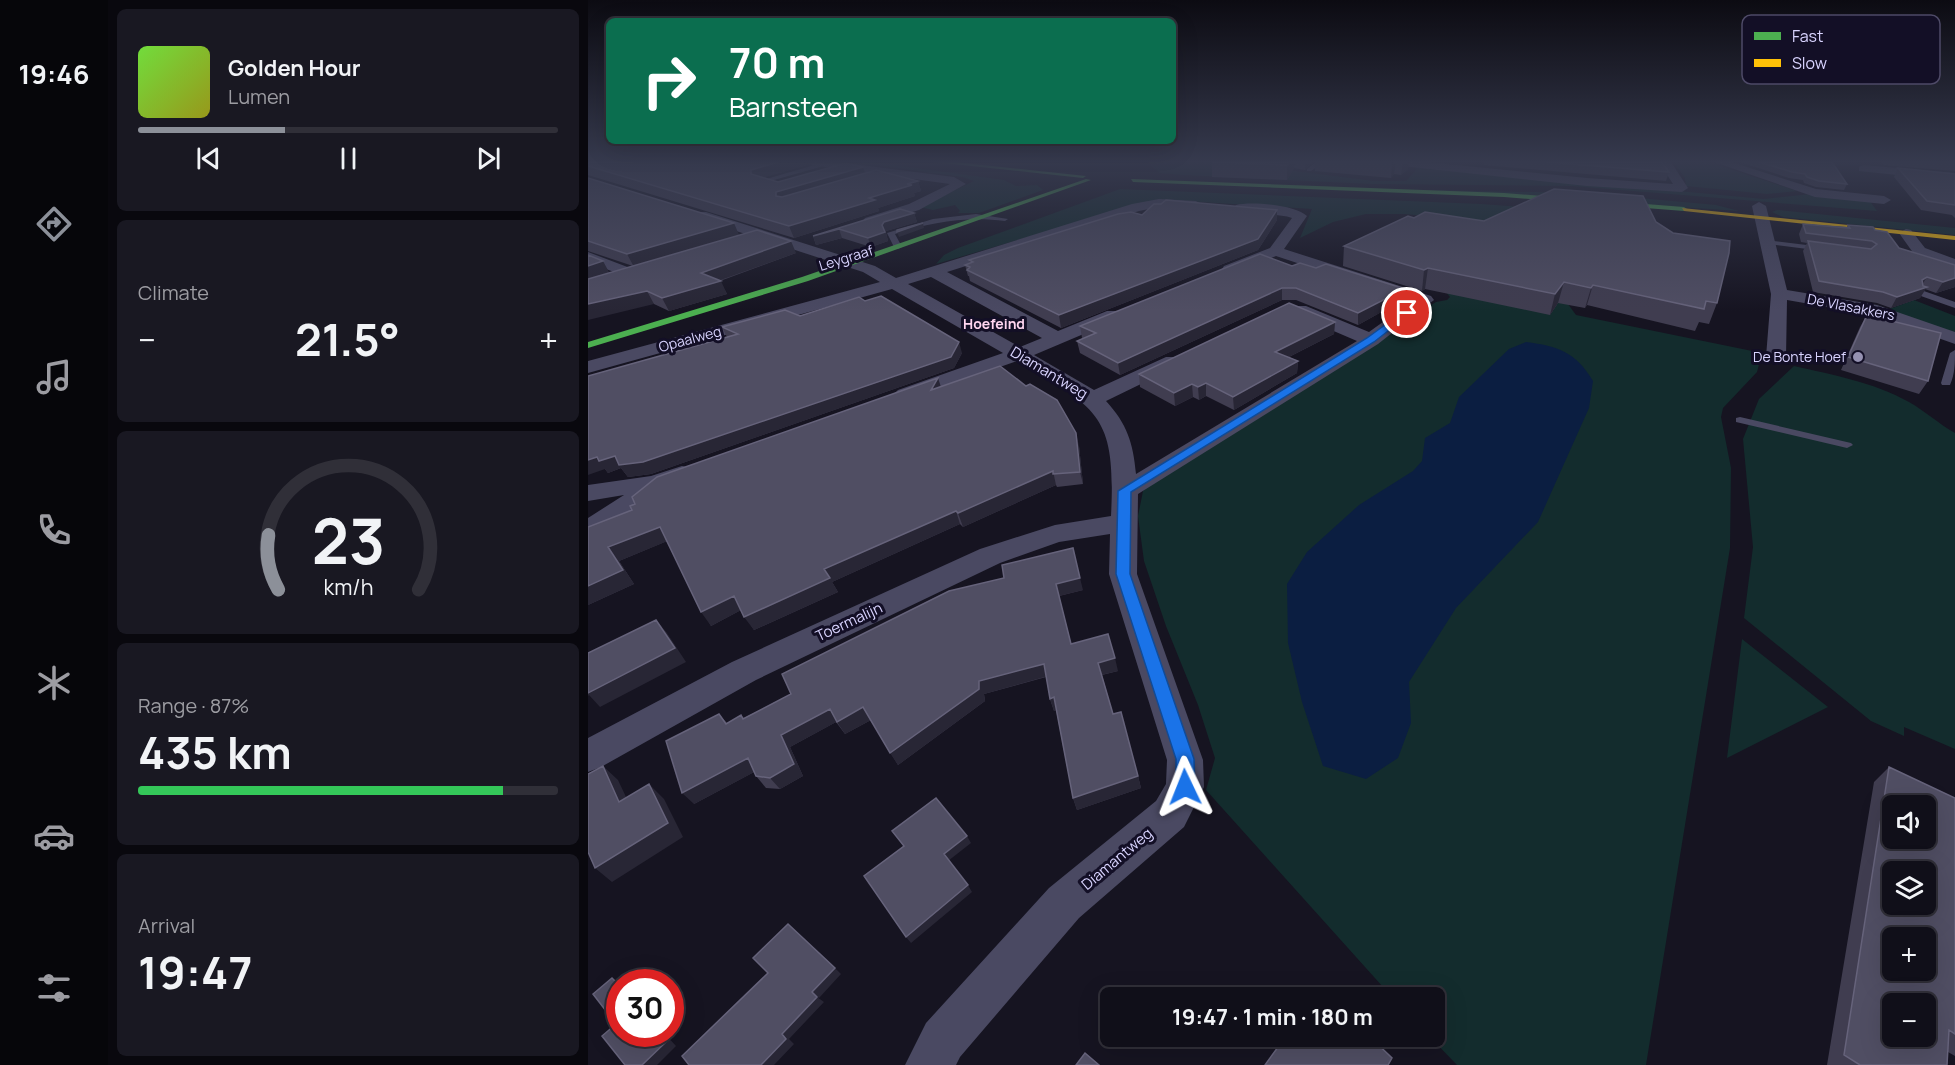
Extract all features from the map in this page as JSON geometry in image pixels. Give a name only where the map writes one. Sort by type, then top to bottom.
[{"type":"main road","name":"Leygraaf","points":[[588,345],[853,263],[1000,212]]},
{"type":"main road","name":"Leygraaf","points":[[661,324],[882,276],[1025,212]]},
{"type":"main road","points":[[1766,212],[1955,238]]},
{"type":"main road","points":[[1770,212],[1955,226]]},
{"type":"street","name":"Diamantweg","points":[[692,212],[797,244],[853,263],[882,276],[1070,383],[1093,399],[1112,421],[1122,450],[1125,491],[1123,574],[1185,759],[1185,787],[1170,814],[1064,903],[943,1040],[930,1065]]},
{"type":"street","points":[[861,224],[899,212]]},
{"type":"street","name":"Opaalweg","points":[[588,367],[882,276],[934,272],[1122,212]]},
{"type":"street","name":"Opaalweg","points":[[1275,251],[1300,216],[1289,212]]},
{"type":"street","points":[[1761,212],[1779,294],[1776,357]]},
{"type":"street","points":[[1906,233],[1910,244],[1917,251],[1955,264]]},
{"type":"street","points":[[739,242],[762,235]]},
{"type":"street","points":[[797,244],[818,238]]},
{"type":"street","points":[[1125,491],[1371,340],[1425,300],[1275,251],[1210,277]]},
{"type":"street","points":[[588,257],[638,272],[610,281]]},
{"type":"street","points":[[934,272],[1057,338]]},
{"type":"street","name":"De Vlasakkers","points":[[1779,294],[1877,310],[1955,338]]},
{"type":"street","points":[[1279,311],[1289,306],[1371,340]]},
{"type":"street","points":[[888,400],[1019,354],[1133,308]]},
{"type":"street","points":[[1093,399],[1186,355]]},
{"type":"street","points":[[588,493],[656,483],[700,467]]},
{"type":"street","points":[[588,530],[621,511],[656,483]]},
{"type":"street","name":"Toermalijn","points":[[588,756],[744,671],[990,556],[1055,534],[1123,524]]},
{"type":"lane","points":[[988,216],[1005,219]]},
{"type":"lane","points":[[1768,242],[1834,251]]},
{"type":"lane","points":[[1921,293],[1955,306]]},
{"type":"lane","points":[[1946,383],[1955,353]]},
{"type":"lane","points":[[1740,420],[1848,445]]},
{"type":"green space","points":[[959,212],[983,212],[979,213],[958,213]]},
{"type":"green space","points":[[1058,212],[1114,212],[936,264],[944,255]]},
{"type":"green space","points":[[1311,212],[1549,212],[1547,228],[1405,214],[1366,214],[1333,222],[1300,238]]},
{"type":"green space","points":[[1772,212],[1794,212],[1955,228],[1955,235],[1783,217]]},
{"type":"green space","points":[[1446,292],[1565,300],[1576,315],[1762,353],[1757,372],[1723,408],[1721,417],[1731,468],[1730,548],[1646,1065],[1457,1065],[1440,1047],[1445,1047],[1445,987],[1383,987],[1206,790],[1215,758],[1198,705],[1166,626],[1144,561],[1138,516],[1143,491],[1160,475],[1436,302],[1447,300],[1450,297]]},
{"type":"green space","points":[[1914,300],[1955,316],[1955,336],[1887,310]]},
{"type":"green space","points":[[1794,366],[1881,389],[1909,402],[1955,433],[1955,749],[1904,727],[1904,736],[1871,721],[1744,618],[1753,547],[1743,439],[1759,399]]},
{"type":"green space","points":[[1742,639],[1828,707],[1727,758]]},
{"type":"water","points":[[1526,342],[1557,348],[1565,352],[1580,363],[1593,381],[1589,408],[1538,522],[1456,608],[1409,682],[1411,723],[1398,758],[1366,779],[1323,766],[1302,702],[1288,643],[1287,584],[1307,552],[1359,505],[1413,471],[1422,461],[1425,438],[1450,423],[1459,397],[1509,349]]},
{"type":"building","points":[[588,212],[697,212],[734,223],[627,254],[588,241]]},
{"type":"building","points":[[741,212],[836,212],[789,226]]},
{"type":"building","points":[[891,212],[914,213],[884,222],[882,225],[885,232],[868,238],[839,229],[813,236]]},
{"type":"building","points":[[1131,212],[1142,215],[1146,212],[1276,212],[1258,239],[1059,315],[967,270],[970,267],[965,265],[973,262],[969,260],[1118,214]]},
{"type":"building","points":[[1425,212],[1484,221],[1504,212],[1651,212],[1656,222],[1673,233],[1730,241],[1729,253],[1717,303],[1706,301],[1704,309],[1593,285],[1591,288],[1564,282],[1555,294],[1428,268],[1424,270],[1344,246],[1408,216],[1414,218]]},
{"type":"building","points":[[923,223],[897,232],[897,230]]},
{"type":"building","points":[[1803,224],[1850,228],[1848,225],[1873,227],[1875,230],[1887,232],[1899,248],[1955,265],[1955,278],[1943,282],[1927,277],[1922,280],[1923,286],[1927,287],[1897,297],[1883,292],[1819,281],[1808,241],[1871,249],[1877,244],[1872,241],[1806,233]]},
{"type":"building","points":[[757,230],[791,241],[701,273],[721,281],[662,298],[647,291],[588,304],[588,279]]},
{"type":"building","points":[[1260,254],[1292,266],[1300,263],[1316,268],[1326,264],[1405,289],[1358,313],[1296,288],[1282,288],[1118,363],[1077,341],[1096,333],[1080,326]]},
{"type":"building","points":[[588,255],[603,261],[588,266]]},
{"type":"building","points":[[881,296],[959,342],[951,357],[643,462],[619,465],[615,456],[599,461],[597,457],[588,460],[588,376],[738,334],[722,327],[785,310],[800,316],[859,297],[865,301]]},
{"type":"building","points":[[1289,303],[1335,322],[1275,352],[1298,361],[1233,397],[1206,383],[1198,387],[1192,384],[1174,393],[1139,374]]},
{"type":"building","points":[[1867,315],[1941,333],[1928,381],[1848,357]]},
{"type":"building","points":[[1000,366],[1026,386],[1030,384],[1057,400],[1076,433],[1080,472],[1053,474],[1053,471],[958,513],[956,511],[824,569],[830,578],[744,617],[734,596],[701,612],[660,527],[608,547],[623,570],[588,586],[588,527],[632,510],[630,506],[635,504],[632,497],[657,477],[938,378],[931,390]]},
{"type":"building","points":[[1073,548],[1080,578],[1056,584],[1071,644],[1108,634],[1115,658],[1098,663],[1113,714],[1121,712],[1138,776],[1073,798],[1054,697],[1050,699],[1044,664],[979,681],[979,689],[890,753],[863,707],[837,722],[830,709],[781,735],[794,764],[770,778],[756,776],[748,758],[682,793],[666,741],[719,714],[726,724],[741,715],[743,719],[791,694],[782,674],[949,591],[1004,578],[1002,565]]},
{"type":"building","points":[[656,620],[675,648],[588,693],[588,653]]},
{"type":"building","points":[[603,766],[619,802],[649,784],[668,823],[595,868],[588,852],[588,774]]},
{"type":"building","points":[[1889,767],[1955,798],[1955,1034],[1949,1030],[1947,1065],[1860,1065],[1844,1055],[1882,812],[1882,849],[1936,849],[1936,795],[1885,795]]},
{"type":"building","points":[[936,798],[967,836],[944,854],[968,885],[906,937],[864,876],[904,846],[892,831]]},
{"type":"building","points":[[788,924],[835,968],[812,992],[817,997],[782,1034],[786,1039],[761,1065],[689,1065],[682,1056],[768,973],[753,958]]},
{"type":"building","points":[[606,983],[606,1011],[593,994]]},
{"type":"building","points":[[611,1047],[661,1047],[642,1065],[625,1065]]},
{"type":"building","points":[[1278,1047],[1380,1047],[1392,1058],[1388,1065],[1265,1065]]},
{"type":"building","points":[[1085,1053],[1099,1065],[1076,1065]]},
{"type":"traffic: fast","points":[[588,345],[805,279],[997,212]]},
{"type":"traffic: slow","points":[[1709,212],[1955,238]]},
{"type":"place","name":"De Bonte Hoef","points":[[1858,357]]},
{"type":"district","name":"Hoefeind","points":[[994,324]]},
{"type":"route","points":[[1185,787],[1185,759],[1123,574],[1125,491],[1371,340],[1407,313]]}]
